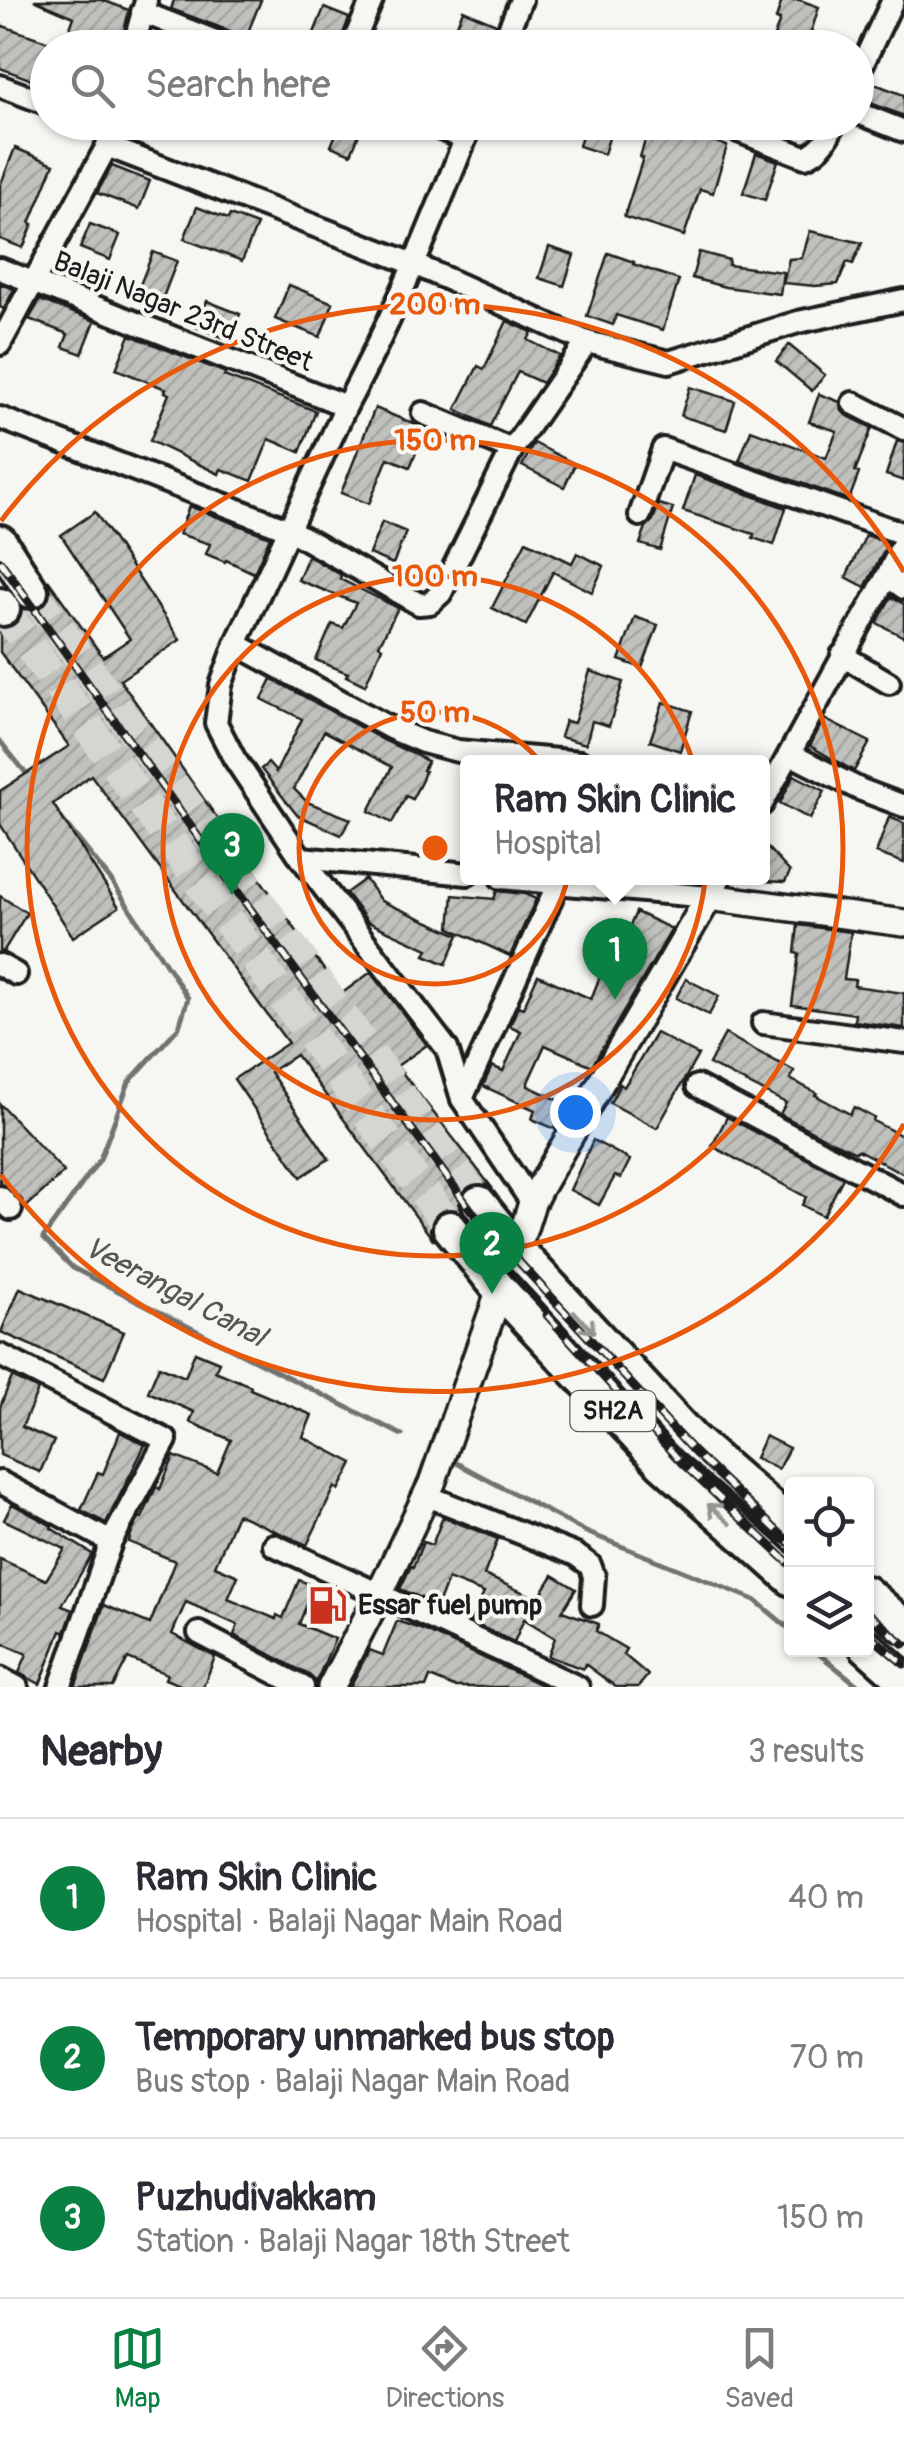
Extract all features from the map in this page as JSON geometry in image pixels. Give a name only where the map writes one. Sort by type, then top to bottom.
[{"type":"main road","points":[[0,542],[31,591]]},
{"type":"main road","name":"SH2A","points":[[479,1202],[518,1250],[692,1438],[784,1519]]},
{"type":"main road","name":"SH2A","points":[[450,1228],[500,1290],[662,1463],[784,1572]]},
{"type":"main road","points":[[662,1463],[692,1438]]},
{"type":"main road","points":[[874,1600],[904,1626]]},
{"type":"main road","points":[[874,1653],[904,1680]]},
{"type":"street","points":[[360,30],[372,0]]},
{"type":"street","points":[[513,30],[521,0]]},
{"type":"street","points":[[874,41],[894,0]]},
{"type":"street","points":[[144,6],[195,30]]},
{"type":"street","points":[[0,86],[30,97]]},
{"type":"street","points":[[874,120],[904,132]]},
{"type":"street","points":[[0,344],[35,283],[103,140]]},
{"type":"street","points":[[131,140],[587,342],[670,362],[798,322],[904,300]]},
{"type":"street","points":[[464,140],[367,368],[236,644],[221,685],[216,722],[234,758],[302,858],[447,1049],[462,1099],[532,1203]]},
{"type":"street","points":[[761,140],[805,157],[814,154],[826,140]]},
{"type":"street","name":"Balaji Nagar 23rd Street","points":[[0,269],[346,406]]},
{"type":"street","points":[[0,418],[290,530],[419,604],[430,603],[440,593],[512,450],[587,342]]},
{"type":"street","points":[[853,402],[904,429]]},
{"type":"street","points":[[423,413],[512,450]]},
{"type":"street","points":[[640,515],[663,449],[904,537],[896,582],[842,656],[790,754],[770,779]]},
{"type":"street","points":[[236,644],[423,742],[458,751],[502,755]]},
{"type":"street","points":[[842,656],[889,683]]},
{"type":"street","points":[[790,754],[859,790],[904,806]]},
{"type":"street","points":[[302,858],[460,873]]},
{"type":"street","points":[[462,1099],[557,885]]},
{"type":"street","points":[[636,885],[715,887],[904,924]]},
{"type":"street","points":[[518,1250],[532,1203],[715,887]]},
{"type":"street","points":[[763,1023],[904,1042]]},
{"type":"street","points":[[697,1086],[904,1194]]},
{"type":"street","points":[[331,1687],[428,1489],[500,1290]]},
{"type":"street","points":[[0,1355],[166,1440],[111,1542],[60,1687]]},
{"type":"street","points":[[0,1482],[111,1542]]},
{"type":"street","points":[[428,1489],[590,1565],[594,1576],[592,1605]]},
{"type":"street","points":[[274,1546],[578,1687]]},
{"type":"street","points":[[198,1633],[303,1687]]},
{"type":"street","points":[[0,1678],[17,1687]]},
{"type":"building","points":[[34,0],[102,0],[129,10],[124,30],[69,30],[74,17]]},
{"type":"building","points":[[174,0],[261,0],[249,30],[227,30],[171,9]]},
{"type":"building","points":[[782,0],[800,0],[819,7],[812,30],[776,30],[780,20],[776,19]]},
{"type":"building","points":[[324,8],[349,18],[345,30],[315,30]]},
{"type":"building","points":[[463,10],[496,24],[494,30],[455,30]]},
{"type":"building","points":[[0,25],[30,35],[30,79],[0,68]]},
{"type":"building","points":[[874,87],[904,95],[904,116],[874,104]]},
{"type":"building","points":[[334,140],[357,140],[351,154],[331,146]]},
{"type":"building","points":[[581,140],[608,140],[604,154],[579,146]]},
{"type":"building","points":[[645,140],[711,140],[727,146],[713,193],[700,189],[684,236],[624,217],[643,158],[640,157]]},
{"type":"building","points":[[15,148],[54,164],[23,248],[0,239],[0,186]]},
{"type":"building","points":[[756,153],[778,161],[765,200],[743,193]]},
{"type":"building","points":[[112,166],[150,181],[139,209],[97,193]]},
{"type":"building","points":[[197,207],[257,225],[242,261],[184,239]]},
{"type":"building","points":[[90,224],[120,235],[110,260],[80,248]]},
{"type":"building","points":[[810,231],[862,243],[853,264],[847,262],[838,284],[783,283],[789,259],[802,258]]},
{"type":"building","points":[[549,247],[574,255],[564,286],[539,278]]},
{"type":"building","points":[[153,252],[177,261],[158,310],[134,300]]},
{"type":"building","points":[[699,252],[729,260],[728,265],[783,272],[780,294],[692,278]]},
{"type":"building","points":[[608,253],[679,280],[663,330],[616,315],[613,325],[587,316]]},
{"type":"building","points":[[0,284],[14,289],[4,309],[0,307]]},
{"type":"building","points":[[289,285],[333,303],[320,337],[275,319]]},
{"type":"building","points":[[40,300],[95,321],[82,354],[63,347],[68,334],[29,319]]},
{"type":"building","points":[[207,301],[240,314],[230,340],[196,327]]},
{"type":"building","points":[[507,321],[532,332],[528,340],[560,356],[542,383],[518,372],[490,426],[456,409],[478,366],[484,369]]},
{"type":"building","points":[[130,335],[316,411],[300,452],[269,439],[252,481],[221,469],[219,474],[150,441],[169,394],[166,389],[116,369]]},
{"type":"building","points":[[789,345],[825,375],[812,391],[776,361]]},
{"type":"building","points":[[690,387],[735,401],[726,430],[681,416]]},
{"type":"building","points":[[819,394],[840,402],[846,415],[872,428],[855,471],[859,473],[849,500],[739,461],[751,430],[826,458],[837,431],[809,422]]},
{"type":"building","points":[[375,408],[426,429],[410,467],[388,458],[369,504],[341,493]]},
{"type":"building","points":[[897,441],[904,443],[904,481],[886,475]]},
{"type":"building","points":[[534,443],[575,464],[564,487],[522,466]]},
{"type":"building","points":[[695,475],[786,508],[774,545],[753,538],[754,534],[683,511]]},
{"type":"building","points":[[659,504],[673,508],[660,550],[640,544]]},
{"type":"building","points":[[189,506],[270,537],[254,573],[206,554],[210,544],[179,534]]},
{"type":"building","points":[[95,512],[180,640],[120,680],[341,994],[371,972],[427,1045],[397,1066],[493,1189],[485,1184],[467,1187],[459,1205],[462,1213],[448,1208],[437,1213],[430,1230],[434,1241],[296,1055],[270,1072],[329,1159],[301,1177],[234,1079],[288,1043],[91,775],[53,804],[119,907],[73,937],[0,824],[0,791],[69,746],[0,652],[0,628],[16,624],[23,609],[33,611],[48,601],[48,580],[103,657],[130,639],[61,535]]},
{"type":"building","points":[[382,522],[406,532],[393,564],[369,554]]},
{"type":"building","points":[[866,535],[888,543],[865,587],[846,577]]},
{"type":"building","points":[[526,541],[572,563],[577,553],[604,566],[592,592],[553,572],[526,625],[492,608]]},
{"type":"building","points":[[308,556],[341,575],[340,579],[398,608],[365,685],[316,660],[332,624],[343,628],[356,603],[298,580]]},
{"type":"building","points":[[891,597],[904,604],[904,637],[877,623]]},
{"type":"building","points":[[635,617],[658,625],[642,668],[619,660]]},
{"type":"building","points":[[590,671],[623,682],[609,726],[592,721],[586,744],[560,737],[565,721],[574,723]]},
{"type":"building","points":[[272,679],[428,761],[412,799],[406,796],[392,823],[369,811],[392,767],[324,731],[294,789],[307,802],[351,819],[341,835],[297,815],[261,769],[268,763],[276,772],[302,719],[262,699]]},
{"type":"building","points":[[663,702],[692,711],[680,751],[650,741]]},
{"type":"building","points":[[824,719],[870,742],[854,771],[810,746]]},
{"type":"building","points":[[794,775],[825,791],[810,819],[780,803]]},
{"type":"building","points":[[889,817],[904,823],[904,863],[876,853]]},
{"type":"building","points":[[770,851],[790,872],[785,882],[770,881]]},
{"type":"building","points":[[365,879],[381,901],[459,935],[446,964],[425,955],[428,949],[368,922],[346,893]]},
{"type":"building","points":[[497,891],[536,899],[510,956],[450,928],[453,895],[494,899]]},
{"type":"building","points":[[0,896],[27,913],[3,952],[0,951]]},
{"type":"building","points":[[636,912],[672,929],[592,1066],[545,1045],[528,1082],[528,1086],[569,1105],[555,1129],[532,1119],[535,1110],[483,1086],[492,1066],[503,1071],[521,1031],[510,1026],[538,975],[591,999],[613,944],[621,947]]},
{"type":"building","points":[[798,925],[851,932],[844,979],[855,980],[854,986],[904,993],[904,1028],[854,1021],[855,1014],[792,1005],[799,954],[795,953]]},
{"type":"building","points":[[686,979],[719,996],[709,1015],[676,998]]},
{"type":"building","points":[[656,1033],[698,1055],[657,1128],[610,1103]]},
{"type":"building","points":[[725,1034],[794,1071],[790,1079],[815,1095],[850,1114],[854,1107],[904,1137],[904,1174],[780,1114],[786,1103],[709,1064]]},
{"type":"building","points":[[0,1104],[64,1172],[24,1209],[22,1200],[0,1184]]},
{"type":"building","points":[[727,1117],[843,1178],[823,1216],[802,1205],[806,1197],[712,1146]]},
{"type":"building","points":[[593,1140],[630,1160],[621,1178],[615,1176],[599,1205],[570,1190]]},
{"type":"building","points":[[20,1288],[124,1332],[104,1378],[1,1332]]},
{"type":"building","points":[[195,1352],[219,1362],[215,1371],[312,1415],[303,1437],[353,1463],[339,1490],[335,1487],[307,1545],[237,1514],[215,1566],[238,1576],[228,1599],[276,1619],[277,1615],[283,1618],[299,1580],[314,1586],[299,1624],[335,1639],[316,1682],[234,1635],[238,1625],[186,1602],[172,1634],[215,1657],[203,1687],[185,1687],[165,1679],[167,1674],[128,1658],[113,1687],[75,1687],[104,1605],[150,1624],[175,1561],[129,1542],[174,1456],[217,1473],[231,1440],[190,1422],[194,1412],[148,1392],[159,1366],[185,1377]]},
{"type":"building","points":[[12,1377],[38,1390],[22,1427],[54,1441],[40,1472],[0,1455],[0,1407]]},
{"type":"building","points":[[120,1432],[145,1445],[106,1523],[81,1510],[98,1472],[103,1474]]},
{"type":"building","points":[[765,1436],[789,1448],[778,1469],[755,1458]]},
{"type":"building","points":[[12,1504],[92,1554],[62,1606],[73,1610],[40,1684],[19,1673],[27,1654],[0,1642],[0,1559],[46,1580],[65,1549],[4,1520]]},
{"type":"building","points":[[443,1517],[498,1539],[484,1575],[538,1599],[553,1575],[576,1589],[562,1611],[599,1624],[596,1631],[626,1649],[623,1654],[648,1675],[638,1687],[616,1687],[585,1664],[583,1669],[548,1656],[555,1638],[524,1619],[514,1642],[470,1622],[484,1593],[448,1579],[438,1605],[400,1589],[423,1542],[432,1545]]},
{"type":"building","points":[[397,1621],[546,1687],[454,1687],[430,1677],[426,1687],[350,1687],[369,1650],[383,1655]]},
{"type":"waterway","name":"Veerangal Canal","points":[[0,741],[30,778]]},
{"type":"waterway","name":"Veerangal Canal","points":[[61,818],[113,883],[188,998],[179,1027],[129,1082],[100,1159],[43,1238],[73,1268],[402,1435]]},
{"type":"waterway","name":"Veerangal Canal","points":[[451,1460],[586,1532],[755,1600],[784,1624]]},
{"type":"waterway","name":"Veerangal Canal","points":[[823,1657],[860,1687]]},
{"type":"tunnel","points":[[31,591],[479,1203]]},
{"type":"tunnel","points":[[3,609],[450,1228]]},
{"type":"railway","points":[[0,561],[471,1210],[695,1453],[784,1537]]},
{"type":"railway","points":[[547,1315],[682,1463],[784,1559]]},
{"type":"railway","points":[[874,1619],[904,1644]]},
{"type":"railway","points":[[874,1639],[904,1664]]},
{"type":"place","name":"Puzhudivakkam","points":[[232,895]]},
{"type":"place","name":"Ram Skin Clinic","points":[[615,1000]]},
{"type":"place","name":"Temporary unmarked bus stop","points":[[492,1294]]},
{"type":"place","name":"Essar fuel pump","points":[[328,1605]]}]
